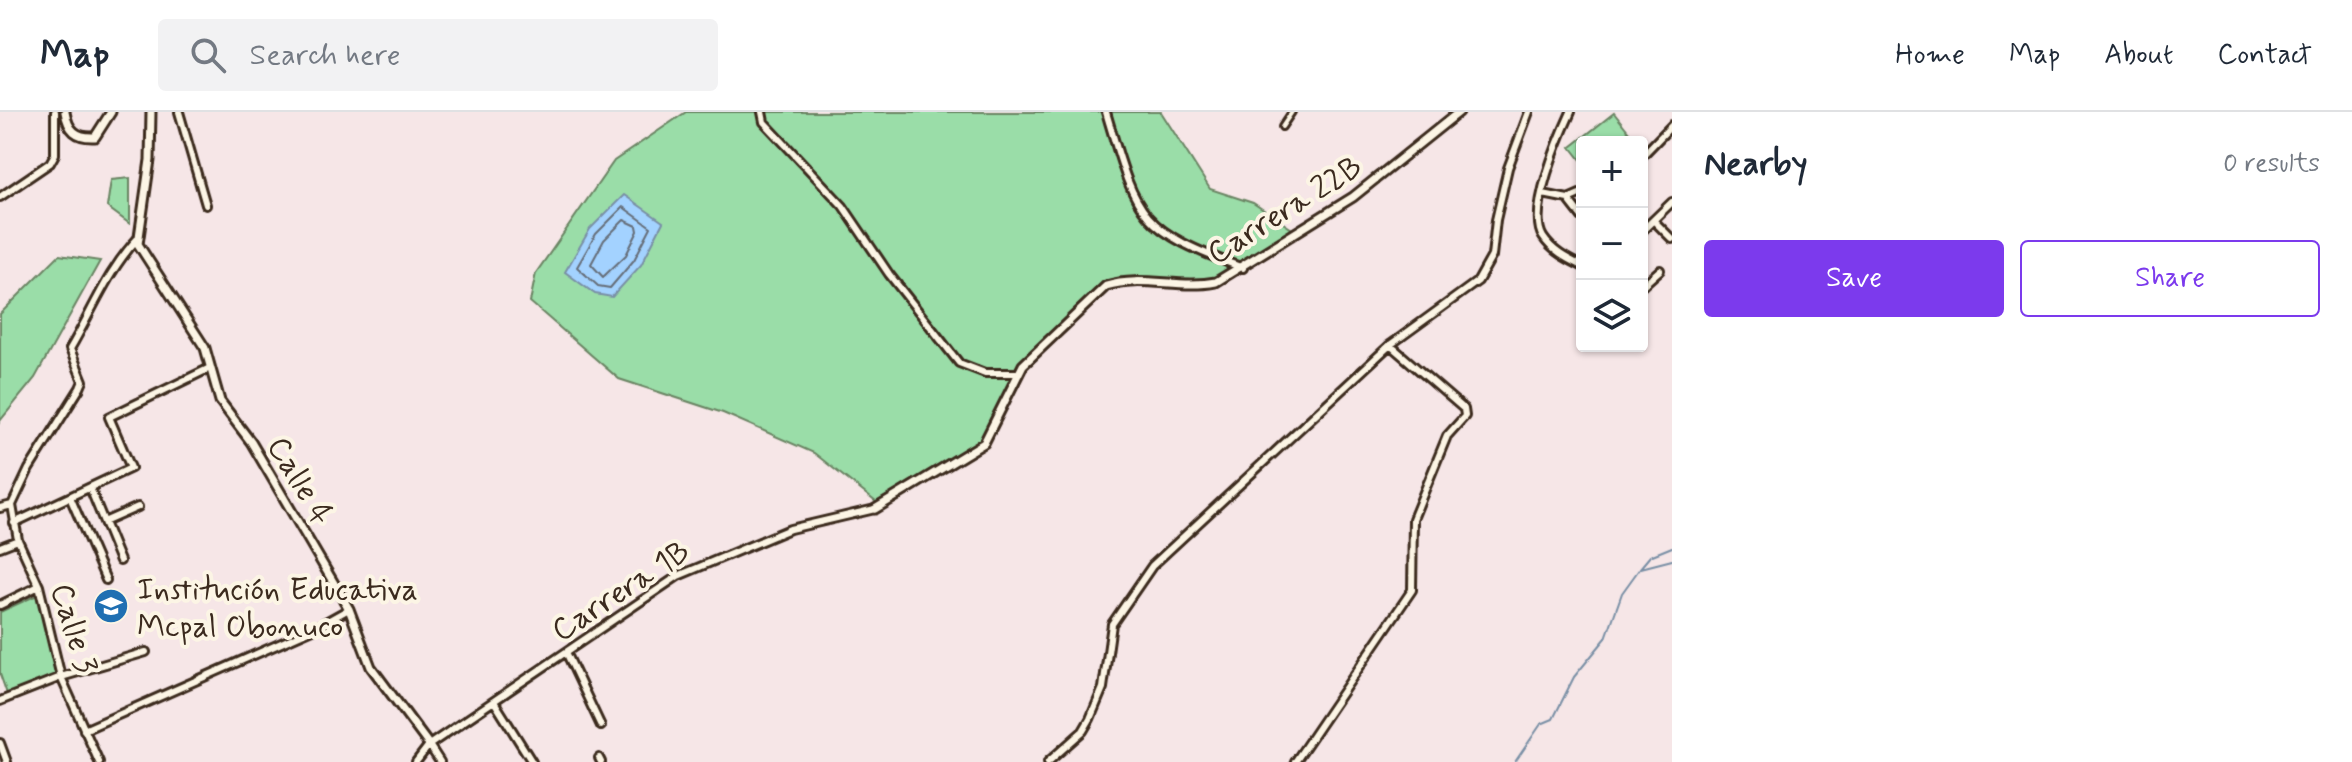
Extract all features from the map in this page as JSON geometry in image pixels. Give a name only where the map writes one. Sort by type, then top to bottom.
[{"type":"street","points":[[0,197],[50,163],[55,154],[55,112]]},
{"type":"street","points":[[65,112],[68,126],[77,135],[87,138],[95,137],[111,112]]},
{"type":"street","points":[[0,508],[12,505],[29,469],[80,388],[83,381],[70,349],[92,302],[122,255],[139,237],[150,160],[151,112]]},
{"type":"street","points":[[179,112],[206,205]]},
{"type":"street","points":[[762,112],[764,122],[843,206],[889,274],[959,363],[985,373],[1016,373]]},
{"type":"street","points":[[1106,112],[1125,177],[1146,218],[1177,241],[1243,268]]},
{"type":"street","points":[[1282,127],[1292,112]]},
{"type":"street","name":"Carrera 22B","points":[[875,509],[984,443],[1016,373],[1106,286],[1120,282],[1199,286],[1216,282],[1243,268],[1386,174],[1459,112]]},
{"type":"street","points":[[1048,762],[1083,731],[1090,719],[1103,688],[1112,624],[1152,566],[1390,345],[1478,281],[1492,256],[1496,220],[1508,168],[1529,112]]},
{"type":"street","points":[[1571,112],[1557,138],[1543,194],[1542,236],[1561,256],[1576,263]]},
{"type":"street","points":[[1648,150],[1672,125]]},
{"type":"street","points":[[1543,194],[1568,199],[1576,196]]},
{"type":"street","points":[[1568,199],[1576,209]]},
{"type":"street","points":[[1648,227],[1672,202]]},
{"type":"street","points":[[1648,222],[1672,239]]},
{"type":"street","name":"Calle 4","points":[[139,237],[138,244],[205,348],[220,401],[251,442],[349,609],[371,667],[429,745]]},
{"type":"street","points":[[1648,281],[1660,270]]},
{"type":"street","points":[[1295,762],[1412,590],[1413,519],[1447,436],[1465,416],[1464,409],[1390,345]]},
{"type":"street","points":[[14,523],[131,468],[109,417],[210,368]]},
{"type":"street","points":[[90,488],[120,561]]},
{"type":"street","points":[[70,497],[106,580]]},
{"type":"street","name":"Calle 3","points":[[12,505],[18,540],[39,586],[61,677],[99,762]]},
{"type":"street","points":[[104,522],[138,507]]},
{"type":"street","name":"Carrera 1B","points":[[416,762],[429,745],[495,703],[641,599],[713,559],[790,529],[875,509]]},
{"type":"street","points":[[0,547],[18,540]]},
{"type":"street","points":[[0,605],[39,586]]},
{"type":"street","points":[[84,730],[313,629],[349,609]]},
{"type":"street","points":[[0,701],[61,677],[146,652]]},
{"type":"street","points":[[566,652],[601,726]]},
{"type":"street","points":[[495,703],[532,762]]},
{"type":"street","points":[[0,743],[7,762]]},
{"type":"street","points":[[429,745],[440,762]]},
{"type":"green space","points":[[686,112],[1161,112],[1210,189],[1253,203],[1298,233],[1216,282],[1120,282],[1106,286],[1023,365],[988,438],[881,506],[814,453],[723,413],[619,379],[530,302],[536,273],[614,161]]},
{"type":"green space","points":[[1614,113],[1632,136],[1585,136]]},
{"type":"green space","points":[[130,178],[130,224],[107,207],[111,180]]},
{"type":"green space","points":[[59,255],[100,261],[35,378],[0,421],[0,314]]},
{"type":"green space","points":[[37,595],[59,674],[7,694],[0,674],[0,612]]},
{"type":"water","points":[[624,195],[663,222],[641,265],[612,297],[595,294],[565,272],[590,229]]},
{"type":"waterway","points":[[1515,762],[1541,724],[1553,719],[1574,677],[1606,638],[1622,593],[1640,568],[1650,556],[1672,547]]},
{"type":"waterway","points":[[1641,568],[1672,560]]},
{"type":"place","name":"Institución Educativa Mcpal Obonuco","points":[[111,606]]}]
